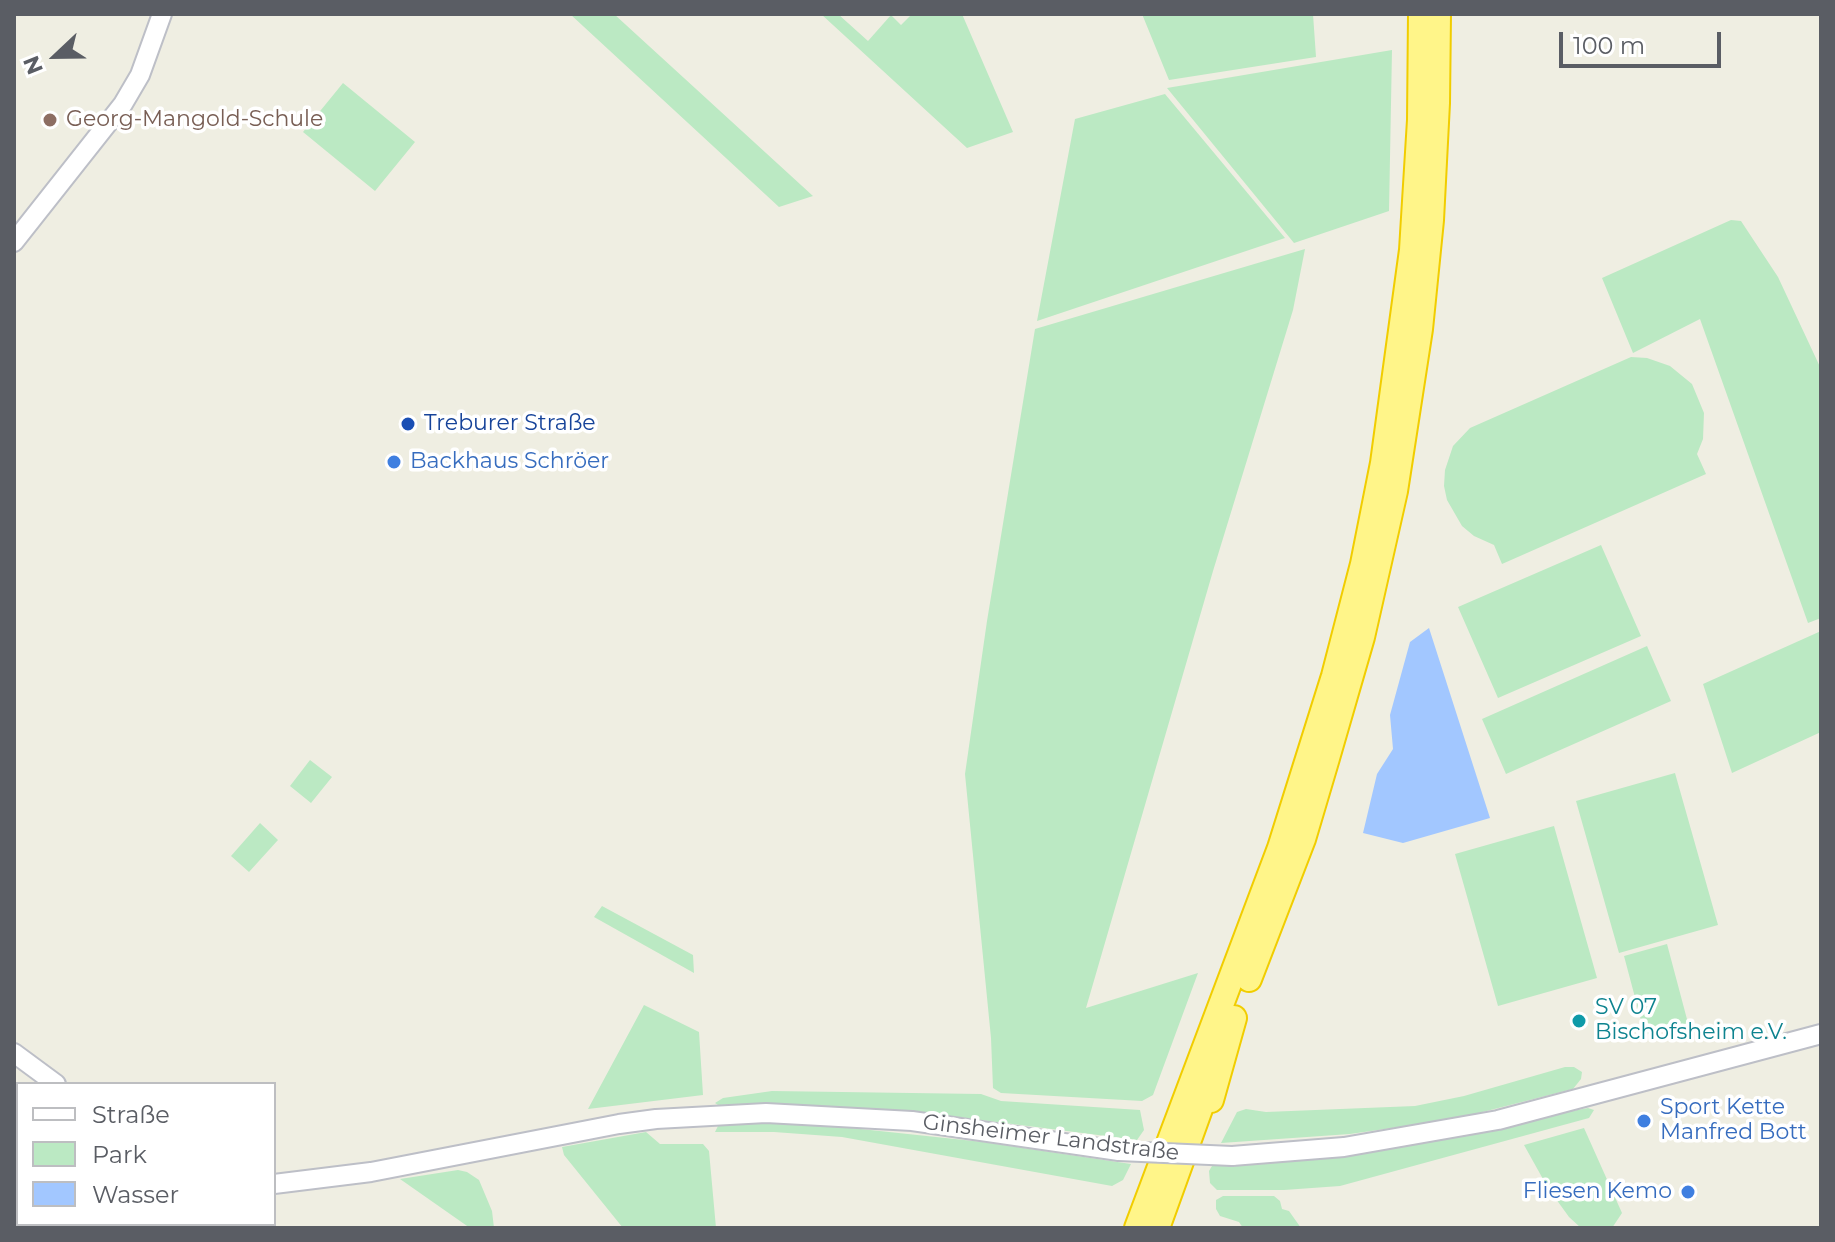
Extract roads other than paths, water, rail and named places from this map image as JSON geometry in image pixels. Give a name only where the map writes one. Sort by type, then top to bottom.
[{"type":"highway","points":[[1137,1228],[1280,848],[1334,676],[1363,564],[1383,463],[1412,250],[1420,120],[1421,14]]},
{"type":"highway","points":[[1157,1228],[1303,839],[1362,637],[1395,491],[1417,356],[1430,234],[1438,14]]},
{"type":"highway","points":[[1172,1228],[1234,1018]]},
{"type":"main road","points":[[14,242],[123,104],[140,75],[162,14]]},
{"type":"main road","name":"Ginsheimer Landstraße","points":[[276,1184],[371,1172],[619,1124],[752,1114],[814,1114],[912,1121],[1119,1151],[1232,1156],[1344,1147],[1498,1120],[1821,1034]]},
{"type":"main road","points":[[14,1053],[53,1082]]},
{"type":"water","points":[[1429,628],[1490,818],[1403,843],[1363,833],[1377,774],[1393,749],[1390,715],[1410,642]]},
{"type":"place","name":"Georg-Mangold-Schule","points":[[50,120]]},
{"type":"place","name":"Treburer Straße","points":[[408,424]]},
{"type":"place","name":"Backhaus Schröer","points":[[394,462]]},
{"type":"place","name":"SV 07 Bischofsheim e.V.","points":[[1579,1021]]},
{"type":"place","name":"Sport Kette Manfred Bott","points":[[1644,1121]]},
{"type":"place","name":"Fliesen Kemo","points":[[1688,1192]]}]
